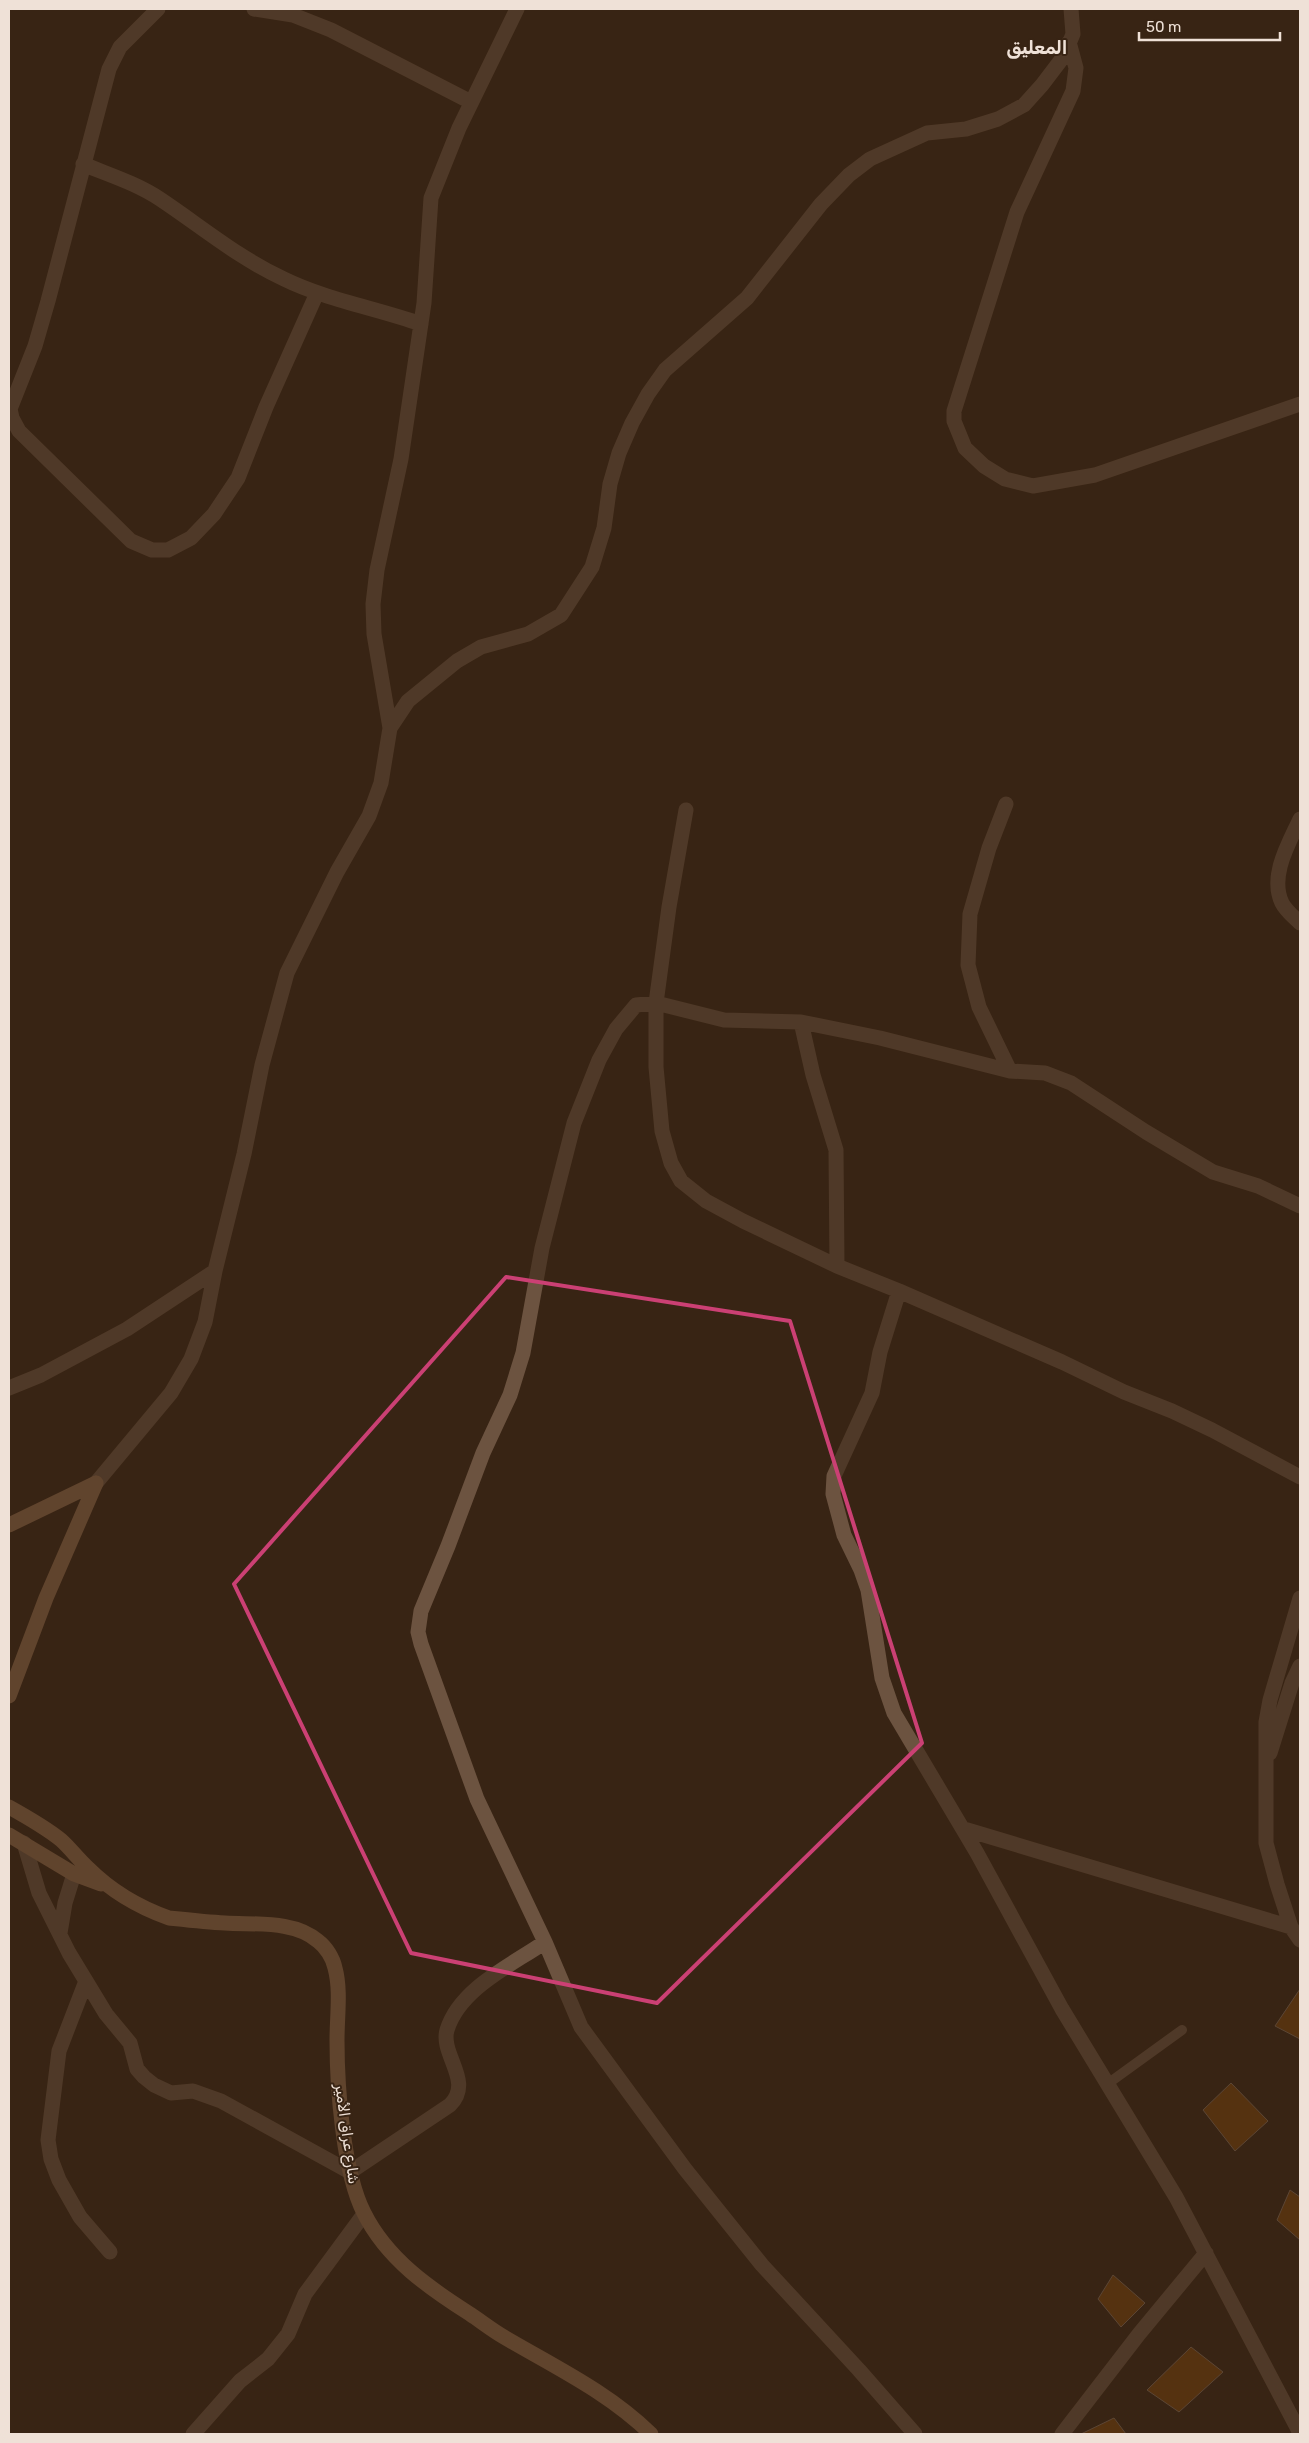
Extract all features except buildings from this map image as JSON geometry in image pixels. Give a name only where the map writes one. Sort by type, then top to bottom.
[{"type":"main road","points":[[9,1525],[96,1483]]},
{"type":"main road","points":[[9,1696],[46,1598],[96,1483]]},
{"type":"main road","name":"شارع عراق الأمير","points":[[9,1807],[36,1822],[60,1840],[87,1868],[138,1906],[169,1918],[292,1928],[319,1941],[331,1956],[337,1980],[339,2085],[350,2172],[364,2214],[387,2248],[403,2265],[440,2296],[503,2337],[592,2388],[618,2406],[651,2434]]},
{"type":"main road","name":"شارع عراق الأمير","points":[[9,1835],[74,1874],[112,1888]]},
{"type":"street","points":[[158,9],[120,47],[109,69],[83,164],[66,239],[37,337],[10,409],[12,418],[19,431],[131,541],[152,550],[168,550],[191,538],[214,514],[238,478],[266,407],[317,293]]},
{"type":"street","points":[[254,9],[293,16],[331,30],[471,102]]},
{"type":"street","points":[[96,1483],[171,1393],[191,1359],[205,1322],[215,1271],[237,1187],[264,1056],[287,973],[337,872],[369,816],[381,783],[390,728],[374,634],[373,604],[376,570],[401,459],[424,303],[431,198],[471,102],[517,9]]},
{"type":"street","points":[[390,728],[408,701],[457,661],[482,647],[528,634],[561,615],[592,567],[604,528],[609,504],[610,484],[619,453],[632,423],[648,394],[665,370],[747,298],[821,204],[849,175],[870,159],[927,133],[966,129],[998,119],[1024,105],[1042,86],[1064,56],[1073,34],[1071,9]]},
{"type":"street","points":[[1070,42],[1076,68],[1073,90],[1017,212],[954,411],[954,421],[966,448],[984,466],[1005,479],[1032,486],[1095,475],[1300,404]]},
{"type":"street","points":[[83,164],[141,188],[159,198],[219,242],[284,279],[317,293],[384,311],[421,324]]},
{"type":"street","points":[[1006,804],[970,914],[968,965],[979,1006],[1010,1071]]},
{"type":"street","points":[[686,810],[669,907],[656,1003],[656,1067],[665,1147],[675,1172],[692,1191],[706,1201],[837,1266],[899,1291],[1062,1362],[1124,1392],[1172,1411],[1300,1477]]},
{"type":"street","points":[[1300,818],[1282,859],[1278,883],[1282,903],[1300,923]]},
{"type":"street","points":[[915,2434],[762,2265],[680,2162],[581,2026],[545,1942],[478,1799],[430,1674],[418,1632],[418,1622],[483,1453],[510,1395],[523,1353],[542,1248],[581,1104],[599,1060],[621,1022],[636,1005],[656,1003],[724,1020],[801,1022],[880,1038],[1010,1071],[1045,1073],[1071,1083],[1146,1132],[1213,1172],[1258,1186],[1300,1206]]},
{"type":"street","points":[[801,1022],[813,1075],[836,1150],[837,1266]]},
{"type":"street","points":[[9,1388],[41,1375],[127,1329],[215,1271]]},
{"type":"street","points":[[899,1291],[880,1352],[872,1393],[834,1476],[833,1494],[844,1535],[861,1570],[868,1590],[882,1678],[894,1713],[964,1829],[1062,2009],[1106,2085],[1176,2197],[1300,2434]]},
{"type":"street","points":[[1300,1598],[1270,1700],[1266,1722],[1266,1843],[1290,1927],[1300,1940]]},
{"type":"street","points":[[1266,1761],[1276,1738],[1292,1683],[1300,1666]]},
{"type":"street","points":[[964,1829],[1290,1927]]},
{"type":"street","points":[[24,1843],[39,1894],[86,1981],[116,2029],[133,2049],[137,2069],[154,2085],[171,2093],[193,2091],[221,2101],[350,2172],[450,2105],[457,2098],[459,2091],[458,2078],[446,2032],[452,2018],[469,1996],[481,1985],[545,1942]]},
{"type":"street","points":[[60,1933],[65,1903],[74,1874]]},
{"type":"street","points":[[86,1981],[59,2051],[48,2140],[51,2159],[59,2180],[80,2217],[110,2252]]},
{"type":"street","points":[[193,2434],[240,2381],[268,2359],[288,2334],[306,2294],[364,2214]]},
{"type":"street","points":[[1062,2434],[1138,2334],[1206,2253]]},
{"type":"lane","points":[[1106,2085],[1182,2030]]},
{"type":"highlighted area","points":[[506,1277],[790,1321],[922,1743],[657,2003],[411,1953],[234,1584]]},
{"type":"district","name":"المعليق","points":[[1037,48]]}]
